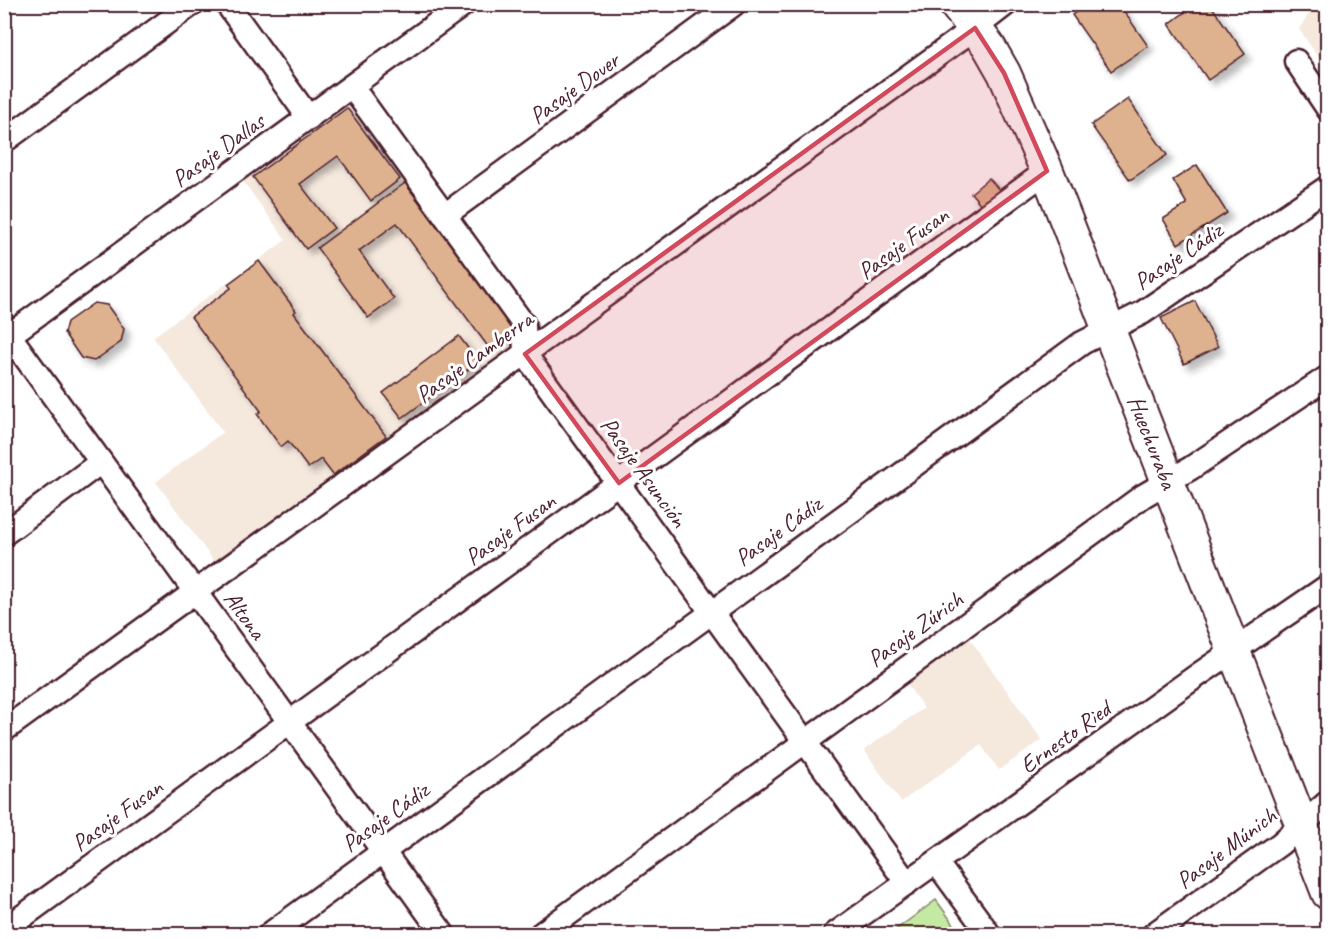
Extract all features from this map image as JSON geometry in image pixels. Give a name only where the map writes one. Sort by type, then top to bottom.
[{"type":"street","points":[[4,141],[192,4]]},
{"type":"street","points":[[227,4],[309,118]]},
{"type":"street","name":"Pasaje Dallas","points":[[6,334],[309,118],[464,4]]},
{"type":"street","name":"Pasaje Dover","points":[[445,215],[734,4]]},
{"type":"street","name":"Huechuraba","points":[[955,4],[988,45],[1005,73],[1047,171],[1328,893]]},
{"type":"street","name":"Pasaje Camberra","points":[[4,730],[1006,4]]},
{"type":"street","points":[[1296,62],[1328,110]]},
{"type":"street","points":[[352,87],[524,326],[525,354]]},
{"type":"street","name":"Pasaje Fusan","points":[[4,930],[1047,171]]},
{"type":"street","name":"Pasaje Cádiz","points":[[270,934],[1082,343],[1142,313],[1328,187]]},
{"type":"street","name":"Altona","points":[[6,334],[443,934]]},
{"type":"street","name":"Pasaje Asunción","points":[[525,354],[907,883]]},
{"type":"street","name":"Pasaje Zúrich","points":[[542,934],[1143,496],[1328,377]]},
{"type":"street","points":[[4,534],[101,462]]},
{"type":"street","name":"Ernesto Ried","points":[[835,934],[1233,650],[1328,586]]},
{"type":"street","name":"Pasaje Múnich","points":[[1154,934],[1280,844],[1328,802]]},
{"type":"street","points":[[936,862],[989,934]]},
{"type":"highlighted area","points":[[975,28],[1004,73],[1047,171],[619,483],[525,354]]},
{"type":"shaded area","points":[[1315,5],[1327,5],[1327,70],[1299,29]]},
{"type":"shaded area","points":[[340,103],[353,107],[517,328],[514,345],[216,564],[156,482],[223,432],[153,337],[286,240],[240,177]]},
{"type":"shaded area","points":[[969,638],[1042,740],[999,770],[981,745],[901,802],[864,750],[924,708],[906,683]]},
{"type":"green space","points":[[936,900],[961,934],[890,934]]},
{"type":"building","points":[[1087,4],[1119,4],[1148,46],[1111,71],[1072,15]]},
{"type":"building","points":[[1196,4],[1210,4],[1245,54],[1208,80],[1169,24]]},
{"type":"building","points":[[1128,99],[1167,155],[1130,180],[1091,125]]},
{"type":"building","points":[[347,108],[400,179],[371,201],[338,156],[300,184],[334,228],[306,249],[253,177]]},
{"type":"building","points":[[1197,165],[1227,213],[1178,244],[1163,219],[1187,204],[1173,180]]},
{"type":"building","points":[[989,178],[1000,191],[982,206],[971,193]]},
{"type":"building","points":[[405,183],[514,330],[489,348],[397,223],[359,251],[394,299],[368,318],[317,248]]},
{"type":"building","points":[[259,261],[296,311],[294,313],[386,436],[333,475],[321,459],[308,468],[288,441],[281,447],[257,414],[261,411],[191,317],[231,288],[228,284]]},
{"type":"building","points":[[1195,301],[1218,347],[1184,364],[1161,318]]},
{"type":"building","points":[[94,303],[107,305],[124,329],[121,342],[94,361],[81,358],[64,333],[67,322]]},
{"type":"building","points":[[459,336],[478,362],[402,418],[383,393]]}]
